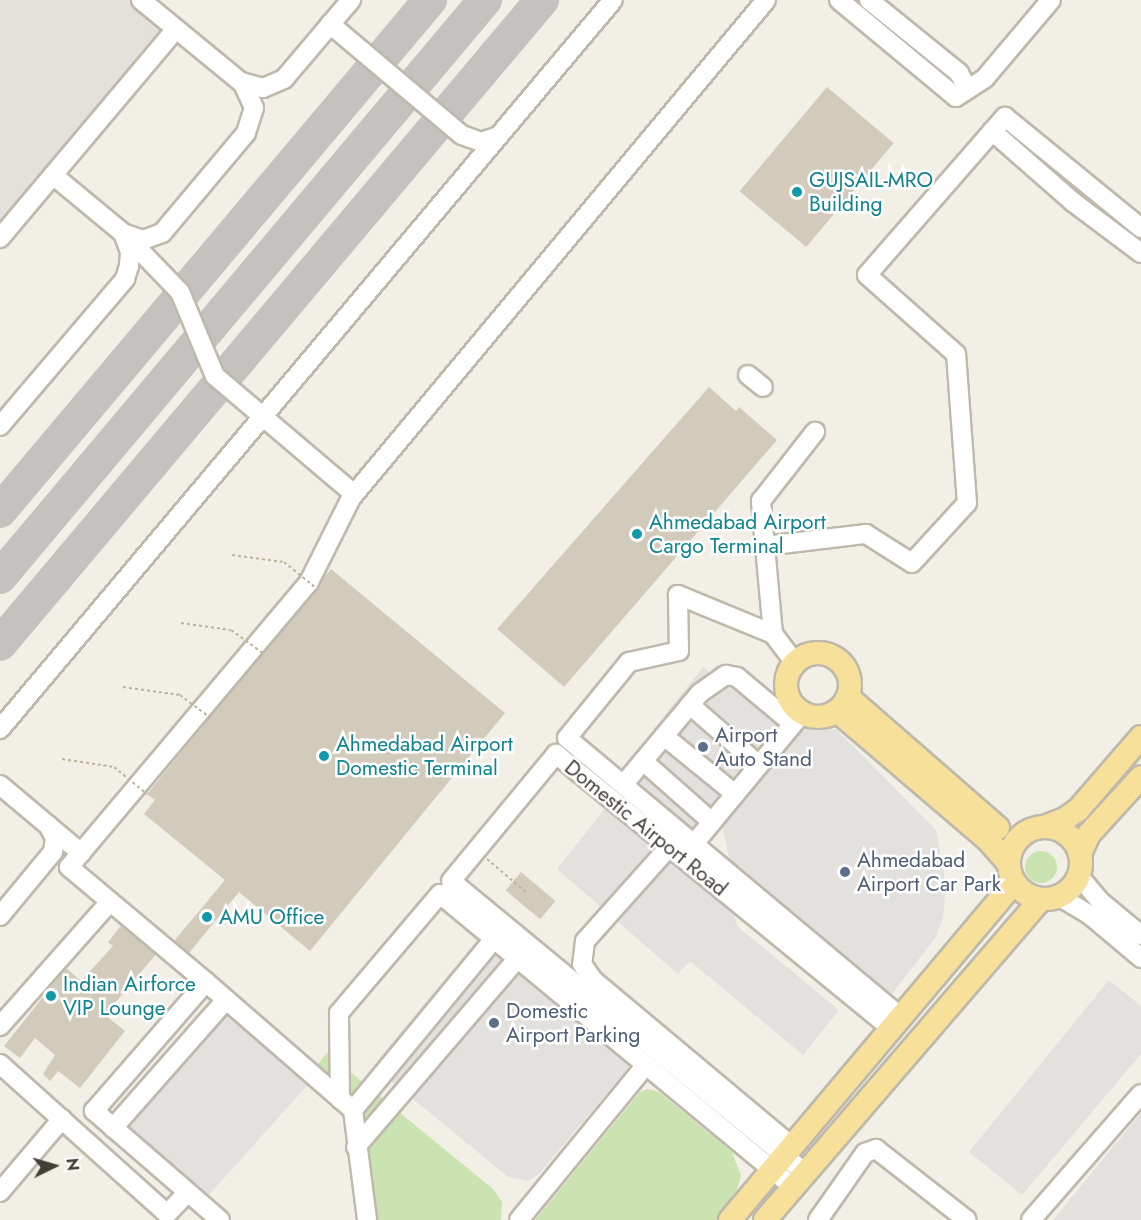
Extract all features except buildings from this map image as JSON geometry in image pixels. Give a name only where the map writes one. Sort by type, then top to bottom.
[{"type":"main road","points":[[821,652],[839,660],[850,677],[843,704],[818,717],[798,718],[787,692],[786,682],[795,663],[821,652]]},
{"type":"main road","points":[[843,704],[1005,834],[1019,838],[1065,819],[1078,810],[1141,737]]},
{"type":"main road","points":[[843,704],[989,841],[1021,891],[1050,898]]},
{"type":"main road","points":[[765,1220],[798,1179],[1080,865],[1089,834],[1141,777]]},
{"type":"main road","points":[[1044,827],[1067,834],[1080,865]]},
{"type":"main road","points":[[730,1220],[894,1022],[1011,873],[1019,838]]},
{"type":"street","points":[[0,426],[250,127],[253,101],[243,84],[141,0]]},
{"type":"street","points":[[243,84],[263,88],[279,82],[351,0]]},
{"type":"street","points":[[0,729],[613,0]]},
{"type":"street","points":[[367,1220],[356,1148],[346,1105],[206,982],[109,903],[69,867],[309,582],[354,494],[766,0]]},
{"type":"street","points":[[839,0],[946,92],[956,97],[985,78],[1051,0]]},
{"type":"street","points":[[870,0],[959,73],[968,89]]},
{"type":"street","points":[[330,24],[463,136],[480,142],[499,135]]},
{"type":"street","points":[[0,238],[176,29]]},
{"type":"street","points":[[765,546],[866,534],[912,563],[966,503],[956,354],[867,275],[1005,117],[1141,228]]},
{"type":"street","points":[[992,131],[1073,202],[1141,253]]},
{"type":"street","points":[[463,136],[472,158],[464,176]]},
{"type":"street","points":[[54,175],[123,233],[169,284],[180,292],[215,376],[261,418],[354,494]]},
{"type":"street","points":[[123,233],[148,239],[166,229]]},
{"type":"street","points":[[166,229],[158,257],[169,284]]},
{"type":"street","points":[[123,233],[130,252],[125,279]]},
{"type":"street","points":[[125,279],[145,277],[169,284]]},
{"type":"street","points":[[748,375],[763,387]]},
{"type":"street","points":[[773,634],[760,501],[815,432]]},
{"type":"street","points":[[795,663],[773,634],[678,595],[679,651],[629,662],[567,738],[693,845],[894,1022]]},
{"type":"street","points":[[623,785],[690,705],[715,680],[726,675],[737,677],[798,718],[693,845]]},
{"type":"street","points":[[690,705],[759,765]]},
{"type":"street","points":[[664,736],[735,794]]},
{"type":"street","name":"Domestic Airport Road","points":[[798,1179],[781,1156],[451,881],[556,754],[894,1022]]},
{"type":"street","points":[[643,761],[712,822]]},
{"type":"street","points":[[0,785],[81,853]]},
{"type":"street","points":[[0,916],[53,852],[56,838],[48,825]]},
{"type":"street","points":[[670,846],[585,941],[582,964],[593,980],[781,1156]]},
{"type":"street","points":[[1080,865],[1101,902],[1141,935]]},
{"type":"street","name":"Domestic Airport Road","points":[[346,1105],[339,1013],[440,894],[646,1065],[781,1156]]},
{"type":"street","points":[[1050,898],[1090,915],[1141,958]]},
{"type":"street","points":[[0,1026],[109,903]]},
{"type":"street","points":[[346,1105],[494,939]]},
{"type":"street","points":[[356,1148],[518,958]]},
{"type":"street","points":[[76,1131],[206,982]]},
{"type":"street","points":[[113,1128],[226,1000]]},
{"type":"street","points":[[0,1064],[166,1214],[186,1194]]},
{"type":"street","points":[[519,1220],[646,1065]]},
{"type":"street","points":[[1031,1220],[1141,1094]]},
{"type":"street","points":[[94,1111],[186,1194],[220,1220]]},
{"type":"street","points":[[0,1192],[62,1119]]},
{"type":"street","points":[[818,1220],[865,1153],[876,1149],[967,1220]]},
{"type":"path","points":[[232,555],[284,562],[316,588]]},
{"type":"path","points":[[181,623],[231,630],[263,653]]},
{"type":"path","points":[[123,687],[180,695],[210,718]]},
{"type":"path","points":[[62,759],[114,767],[147,794]]},
{"type":"path","points":[[477,850],[526,892]]},
{"type":"shaded area","points":[[0,0],[141,0],[176,29],[0,238]]},
{"type":"shaded area","name":"Airport Auto Stand","points":[[717,665],[787,722],[696,836],[619,773],[703,667],[709,672]]},
{"type":"shaded area","name":"Ahmedabad Airport Car Park","points":[[795,728],[836,729],[936,830],[946,885],[943,918],[936,937],[891,995],[729,858],[720,816]]},
{"type":"shaded area","name":"Domestic Airport Parking","points":[[607,806],[734,914],[737,926],[839,1010],[803,1055],[690,961],[678,974],[557,869]]},
{"type":"shaded area","name":"Domestic Airport Parking","points":[[478,939],[630,1065],[539,1174],[528,1181],[508,1177],[373,1066]]},
{"type":"shaded area","points":[[1109,980],[1141,1006],[1141,1054],[1022,1195],[969,1152]]},
{"type":"shaded area","points":[[230,1010],[310,1082],[204,1200],[124,1128]]},
{"type":"shaded area","points":[[1141,1113],[1141,1220],[1053,1220]]},
{"type":"green space","points":[[1041,851],[1052,856],[1057,867],[1052,878],[1041,883],[1030,878],[1025,867],[1030,856]]},
{"type":"green space","points":[[327,1053],[493,1189],[502,1202],[501,1220],[378,1220],[368,1211],[358,1110],[312,1071]]},
{"type":"green space","points":[[648,1089],[659,1092],[732,1152],[741,1176],[732,1205],[719,1220],[535,1220],[640,1092]]},
{"type":"taxiway","points":[[0,511],[430,0]]},
{"type":"taxiway","points":[[0,577],[485,0]]},
{"type":"taxiway","points":[[0,644],[542,0]]},
{"type":"place","name":"GUJSAIL-MRO Building","points":[[797,192]]},
{"type":"place","name":"Ahmedabad Airport Cargo Terminal","points":[[637,534]]},
{"type":"place","name":"Airport Auto Stand","points":[[703,747]]},
{"type":"place","name":"Ahmedabad Airport Domestic Terminal","points":[[324,756]]},
{"type":"place","name":"Ahmedabad Airport Car Park","points":[[845,872]]},
{"type":"place","name":"AMU Office","points":[[207,917]]},
{"type":"place","name":"Indian Airforce VIP Lounge","points":[[51,996]]},
{"type":"place","name":"Domestic Airport Parking","points":[[494,1023]]}]
